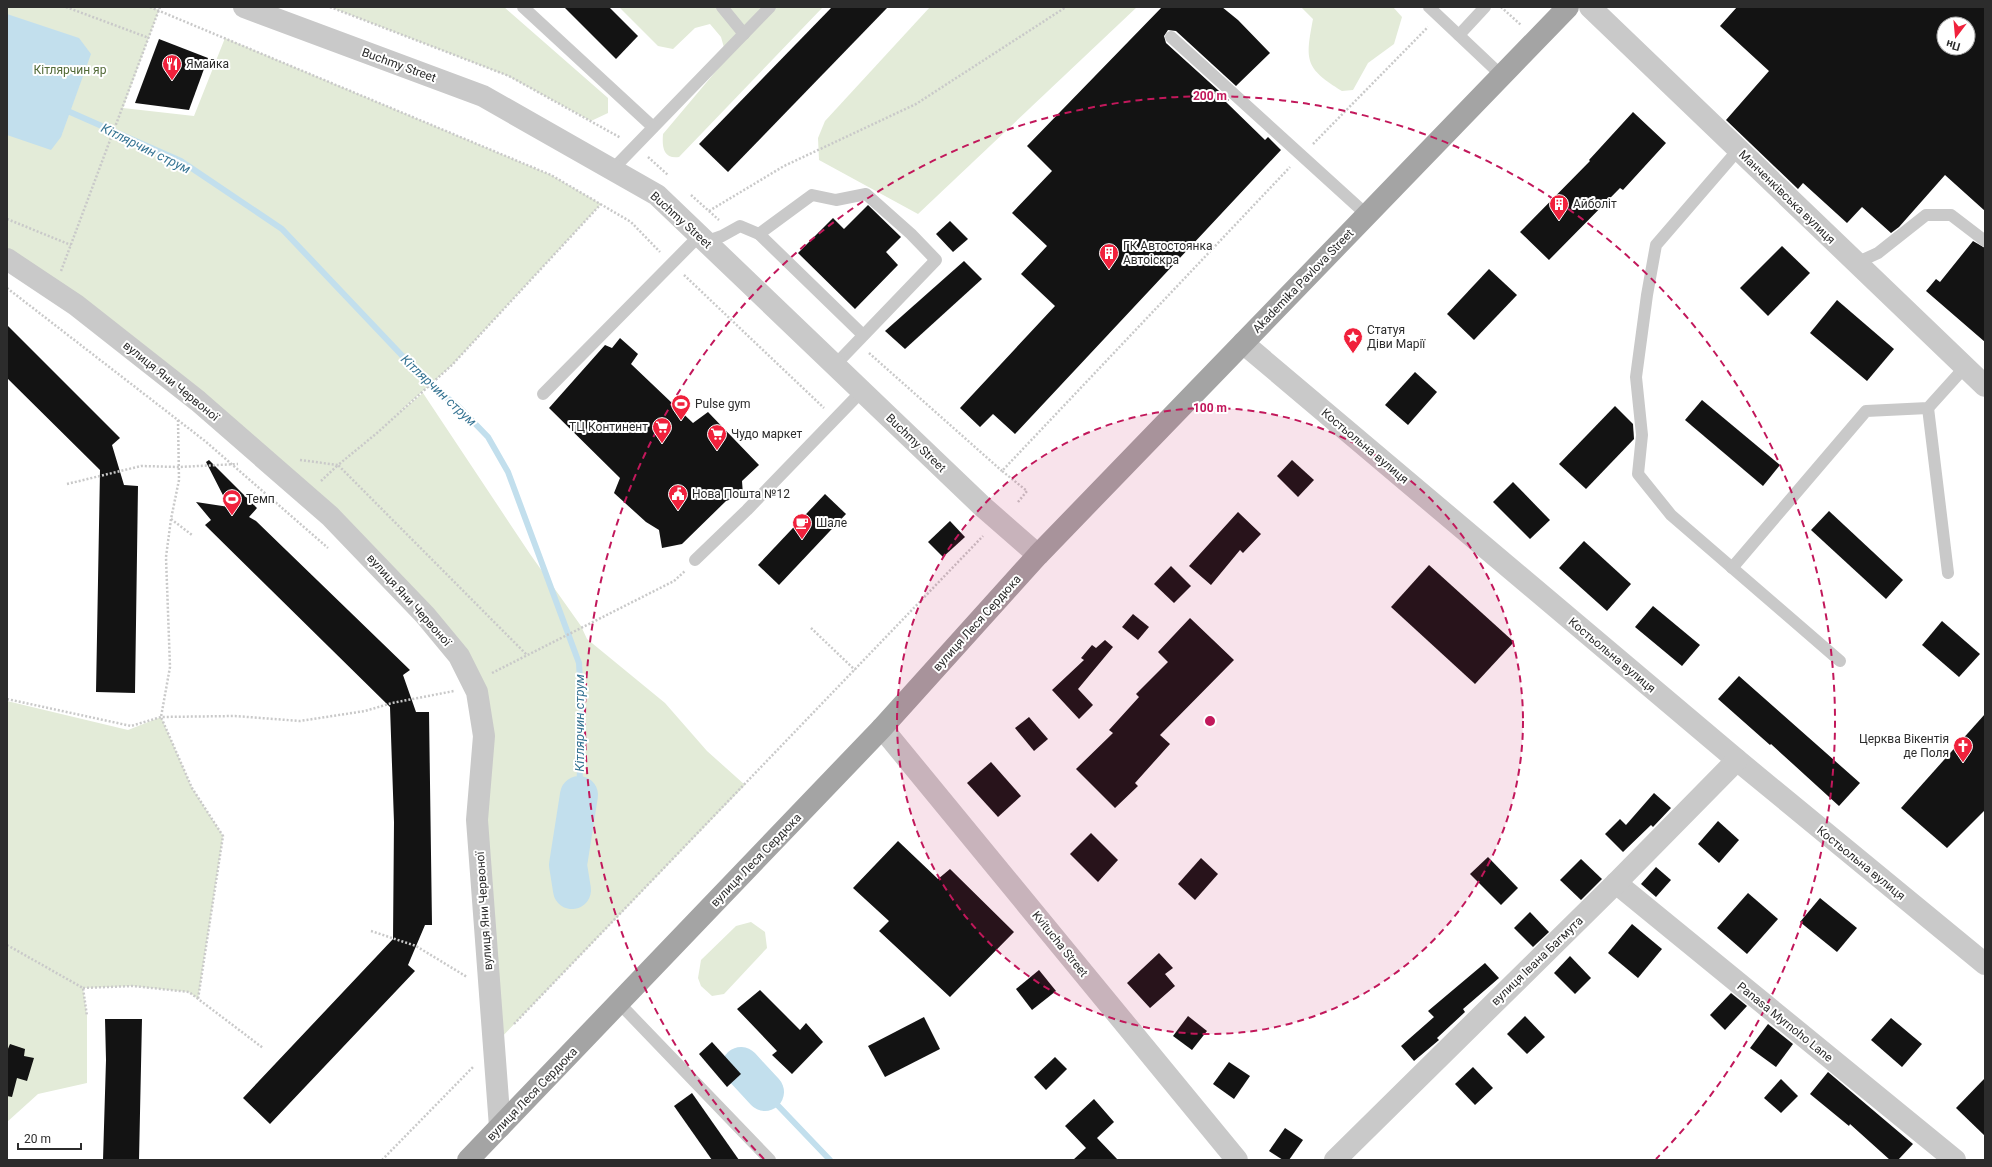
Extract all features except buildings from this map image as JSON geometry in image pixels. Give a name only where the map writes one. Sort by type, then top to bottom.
[{"type":"main road","name":"Akademika Pavlova Street","points":[[1038,555],[1568,7]]},
{"type":"main road","name":"вулиця Леся Сердюка","points":[[468,1160],[882,728],[1038,555]]},
{"type":"street","name":"Buchmy Street","points":[[244,7],[483,96],[657,195],[982,506],[1038,555]]},
{"type":"street","name":"Манченківська вулиця","points":[[1590,7],[1985,386]]},
{"type":"street","name":"вулиця Яни Червоної","points":[[7,259],[76,305],[198,401],[330,516],[425,615],[459,656],[477,692],[484,736],[477,820],[500,1127]]},
{"type":"street","name":"Костьольна вулиця","points":[[1243,343],[1737,760],[1985,964]]},
{"type":"street","name":"Kvitucha Street","points":[[882,728],[1237,1160]]},
{"type":"street","name":"вулиця Івана Багмута","points":[[1335,1160],[1616,884],[1737,760]]},
{"type":"street","name":"Panasa Myrnoho Lane","points":[[1616,884],[1954,1160]]},
{"type":"lane","points":[[523,7],[653,127]]},
{"type":"lane","points":[[722,7],[744,34]]},
{"type":"lane","points":[[612,170],[770,7]]},
{"type":"lane","points":[[1428,7],[1501,75]]},
{"type":"lane","points":[[1459,35],[1485,7]]},
{"type":"lane","points":[[1171,37],[1367,215]]},
{"type":"lane","points":[[1738,150],[1656,245],[1647,295],[1636,377],[1642,435],[1638,474],[1671,515],[1840,661]]},
{"type":"lane","points":[[759,234],[812,195],[836,200],[866,194],[911,234],[936,260],[835,365]]},
{"type":"lane","points":[[1856,263],[1878,253],[1926,214],[1951,215],[1985,241]]},
{"type":"lane","points":[[543,394],[672,263],[697,234],[722,236],[740,226],[759,234],[864,335]]},
{"type":"lane","points":[[1732,568],[1866,411],[1928,408],[1965,367]]},
{"type":"lane","points":[[696,560],[747,510],[862,391]]},
{"type":"lane","points":[[1928,408],[1948,573]]},
{"type":"lane","points":[[619,1003],[770,1160]]},
{"type":"path","points":[[66,7],[149,38]]},
{"type":"path","points":[[150,7],[552,175],[631,222],[835,419]]},
{"type":"path","points":[[54,290],[160,7]]},
{"type":"path","points":[[330,7],[508,76],[636,146]]},
{"type":"path","points":[[697,234],[784,166],[916,104],[1066,7]]},
{"type":"path","points":[[1500,7],[1521,26]]},
{"type":"path","points":[[1018,502],[1027,491],[1002,471],[1302,156],[1438,16]]},
{"type":"path","points":[[306,495],[438,377],[498,316],[601,204]]},
{"type":"path","points":[[7,219],[71,245]]},
{"type":"path","points":[[7,288],[178,420],[232,464],[334,553]]},
{"type":"path","points":[[178,420],[180,480],[171,519],[166,557],[170,667],[161,717],[192,788],[223,836],[198,999]]},
{"type":"path","points":[[66,484],[141,466],[179,467],[293,460],[338,465],[527,655]]},
{"type":"path","points":[[171,519],[192,535]]},
{"type":"path","points":[[382,1160],[983,536]]},
{"type":"path","points":[[488,675],[674,581],[696,560]]},
{"type":"path","points":[[811,628],[855,670]]},
{"type":"path","points":[[7,699],[131,726],[161,717],[235,716],[300,721],[365,711],[392,702],[460,690]]},
{"type":"path","points":[[371,931],[416,946],[440,962],[472,980]]},
{"type":"path","points":[[7,945],[83,988],[133,986],[189,992],[263,1048]]},
{"type":"path","points":[[83,988],[87,1016]]},
{"type":"green space","name":"Кітлярчин яр","points":[[7,7],[150,7],[159,10],[123,108],[194,116],[225,38],[551,175],[601,204],[452,365],[395,416],[423,393],[530,554],[581,626],[587,639],[665,703],[707,751],[745,785],[494,1045],[484,736],[459,656],[306,495],[7,259]]},
{"type":"green space","points":[[330,7],[504,7],[608,98],[608,113],[591,121],[508,76]]},
{"type":"green space","points":[[619,7],[823,7],[679,157],[674,157],[667,154],[663,148],[663,134],[727,58],[721,37],[710,24],[695,28],[673,49],[658,46]]},
{"type":"green space","points":[[930,7],[1137,7],[918,214],[819,160],[818,138],[825,121]]},
{"type":"green space","points":[[1301,7],[1393,7],[1402,17],[1394,44],[1368,63],[1353,90],[1342,91],[1314,69],[1309,54],[1310,33],[1313,19]]},
{"type":"green space","points":[[7,701],[128,730],[161,717],[192,788],[223,836],[198,999],[189,992],[133,986],[83,988],[87,1016],[87,1083],[38,1094],[7,1122]]},
{"type":"green space","points":[[751,922],[765,932],[767,948],[724,994],[712,996],[701,986],[698,978],[701,960],[736,926]]},
{"type":"water","points":[[7,14],[79,38],[91,54],[61,137],[51,150],[7,135]]},
{"type":"waterway","name":"Кітлярчин струм","points":[[70,112],[181,161],[282,229],[430,385],[459,407],[488,437],[508,472],[579,663],[582,716],[579,795]]},
{"type":"waterway","points":[[572,890],[568,865],[579,795]]},
{"type":"waterway","points":[[741,1066],[765,1092]]},
{"type":"waterway","name":"Кітлярчин струм","points":[[765,1092],[830,1160]]},
{"type":"place","name":"Ямайка","points":[[172,81]]},
{"type":"place","name":"Айболіт","points":[[1559,221]]},
{"type":"place","name":"ГК Автостоянка Автоіскра","points":[[1109,270]]},
{"type":"place","name":"Статуя Діви Марії","points":[[1353,354]]},
{"type":"place","name":"Pulse gym","points":[[681,421]]},
{"type":"place","name":"ТЦ Континент","points":[[662,444]]},
{"type":"place","name":"Чудо маркет","points":[[717,451]]},
{"type":"place","name":"Нова Пошта №12","points":[[678,511]]},
{"type":"place","name":"Темп","points":[[232,516]]},
{"type":"place","name":"Шале","points":[[802,540]]},
{"type":"place","name":"Церква Вікентія де Поля","points":[[1963,763]]}]
